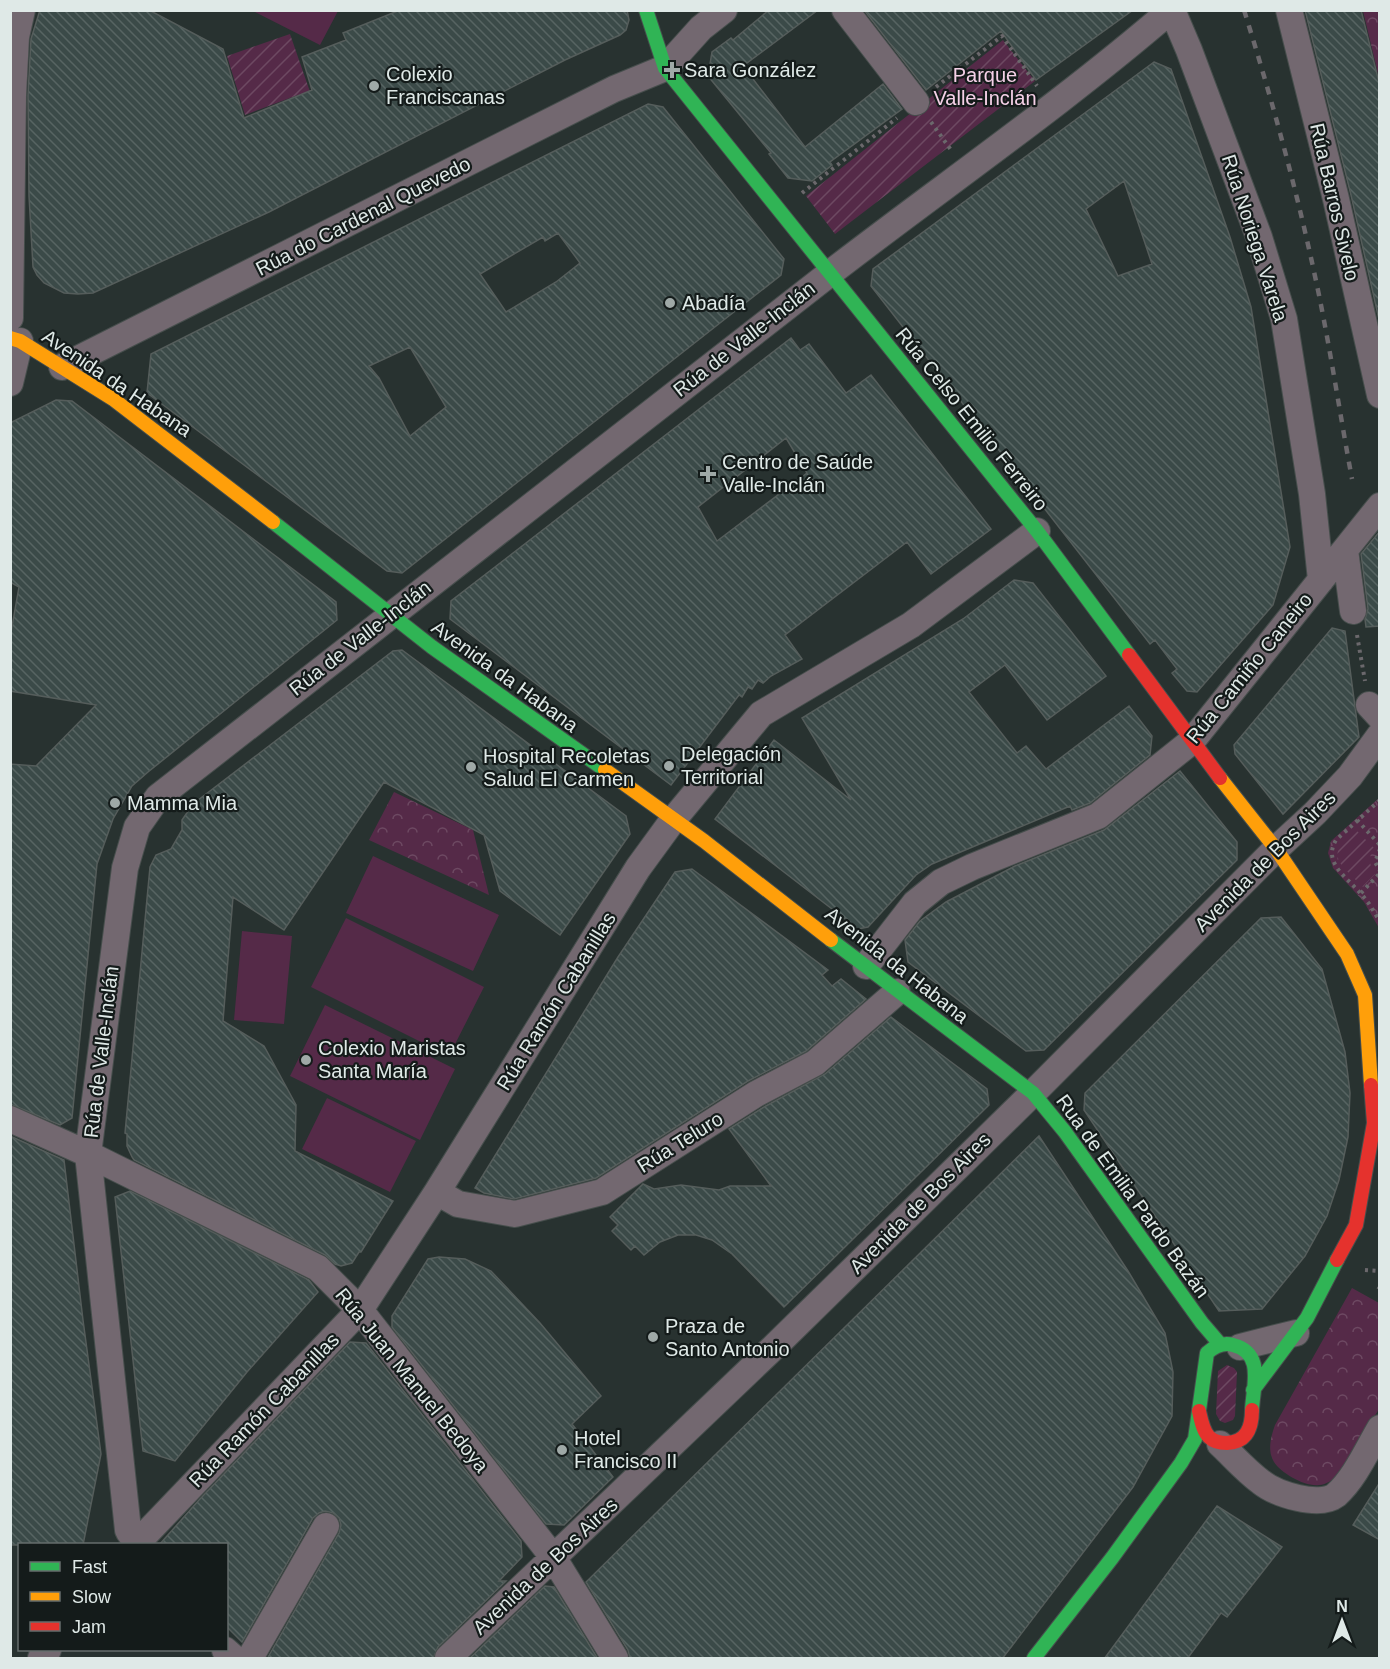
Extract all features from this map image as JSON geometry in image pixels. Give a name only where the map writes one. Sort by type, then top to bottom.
[{"type":"street","points":[[10,318],[13,95],[16,36],[22,10]]},
{"type":"street","name":"Rúa Celso Emilio Ferreiro","points":[[646,10],[665,68],[1037,531],[1192,741],[1276,849],[1347,954],[1365,995],[1374,1123],[1356,1224],[1307,1318],[1253,1390]]},
{"type":"street","points":[[665,68],[701,28],[724,10]]},
{"type":"street","points":[[845,10],[916,102]]},
{"type":"street","name":"Rúa de Valle-Inclán","points":[[141,1543],[130,1536],[128,1530],[88,1154],[125,868],[137,827],[158,797],[390,614],[1172,10]]},
{"type":"street","name":"Rúa Noriega Varela","points":[[1172,10],[1259,237],[1284,319],[1312,494],[1321,580]]},
{"type":"street","name":"Rúa Barros Sivelo","points":[[1289,10],[1336,199],[1377,386]]},
{"type":"street","name":"Rúa do Cardenal Quevedo","points":[[62,367],[614,89],[665,68]]},
{"type":"street","points":[[10,383],[15,340]]},
{"type":"street","name":"Avenida da Habana","points":[[15,340],[112,399],[205,468],[432,648],[704,841],[897,992],[1033,1092]]},
{"type":"street","name":"Rúa Camiño Caneiro","points":[[866,966],[915,903],[941,882],[972,867],[1098,816],[1192,741],[1380,506]]},
{"type":"street","name":"Rúa Ramón Cabanillas","points":[[141,1543],[360,1310],[437,1192],[638,868],[673,820],[761,714],[911,625],[1037,531]]},
{"type":"street","points":[[1345,550],[1353,611]]},
{"type":"street","name":"Avenida de Bos Aires","points":[[447,1659],[776,1345],[1315,813],[1350,776],[1380,735]]},
{"type":"street","name":"Rúa Teluro","points":[[437,1192],[458,1204],[515,1214],[602,1192],[756,1094],[815,1063],[897,992]]},
{"type":"street","name":"Rua de Emilia Pardo Bazán","points":[[1033,1092],[1065,1132],[1202,1323],[1230,1346],[1254,1360],[1250,1429]]},
{"type":"street","name":"Rúa Juan Manuel Bedoya","points":[[10,1119],[88,1154],[318,1268],[360,1310],[553,1557],[615,1659]]},
{"type":"street","name":"Rua de Emilia Pardo Bazán","points":[[1202,1323],[1207,1353]]},
{"type":"street","points":[[1034,1659],[1112,1558],[1181,1463],[1195,1439],[1203,1365],[1207,1353],[1296,1333]]},
{"type":"street","points":[[1199,1411],[1204,1430],[1262,1484],[1296,1498],[1319,1501],[1334,1497],[1345,1485],[1380,1428]]},
{"type":"street","points":[[1181,1463],[1216,1442],[1236,1443],[1243,1439],[1250,1429]]},
{"type":"street","points":[[1250,1429],[1253,1455],[1262,1484]]},
{"type":"street","points":[[250,1659],[326,1526]]},
{"type":"path","points":[[916,102],[966,170]]},
{"type":"path","points":[[1353,611],[1374,711]]},
{"type":"path","points":[[1380,800],[1335,840],[1331,855],[1338,871],[1361,893],[1380,922]]},
{"type":"path","points":[[1357,820],[1380,847],[1375,862],[1380,872],[1361,893]]},
{"type":"path","points":[[1380,1287],[1377,1291],[1380,1293]]},
{"type":"green space","points":[[253,11],[338,11],[320,45]]},
{"type":"green space","points":[[1363,11],[1379,11],[1379,78]]},
{"type":"green space","points":[[290,34],[317,112],[307,115],[298,95],[245,115],[227,56]]},
{"type":"green space","name":"Parque Valle-Inclán","points":[[1003,40],[1035,81],[835,234],[806,196]]},
{"type":"green space","points":[[394,792],[473,830],[489,895],[369,840]]},
{"type":"green space","points":[[1379,798],[1379,928],[1364,902],[1333,868],[1328,853],[1331,841]]},
{"type":"green space","points":[[1355,829],[1374,848],[1370,861],[1375,874],[1363,887],[1338,859],[1340,846]]},
{"type":"green space","points":[[373,856],[499,915],[473,971],[346,913]]},
{"type":"green space","points":[[346,918],[484,987],[449,1056],[311,987]]},
{"type":"green space","points":[[242,931],[292,936],[284,1024],[234,1020]]},
{"type":"green space","points":[[325,1005],[455,1069],[420,1140],[290,1076]]},
{"type":"green space","points":[[327,1098],[416,1141],[390,1192],[302,1149]]},
{"type":"green space","points":[[1352,1288],[1379,1303],[1379,1409],[1339,1474],[1324,1484],[1307,1484],[1288,1475],[1274,1462],[1270,1448],[1272,1434]]},
{"type":"green space","points":[[1227,1365],[1237,1372],[1235,1416],[1233,1420],[1225,1423],[1220,1421],[1216,1414],[1218,1371]]},
{"type":"building","points":[[40,10],[149,10],[223,49],[244,118],[312,90],[302,57],[346,40],[343,33],[400,10],[627,10],[629,20],[626,30],[620,35],[565,60],[269,212],[93,293],[78,294],[64,293],[44,283],[33,267],[29,196],[28,95],[31,39]]},
{"type":"building","points":[[769,10],[818,10],[743,66],[805,147],[883,84],[902,109],[830,162],[832,165],[812,181],[788,178],[769,154],[771,153],[708,76],[712,52],[731,38],[733,40]]},
{"type":"building","points":[[864,10],[1133,10],[1036,80],[1001,31],[926,90]]},
{"type":"building","points":[[1305,10],[1361,10],[1380,86],[1380,324],[1351,195]]},
{"type":"building","points":[[1154,62],[1171,69],[1230,237],[1251,307],[1290,547],[1273,605],[1197,692],[1187,691],[1172,673],[1177,669],[1155,640],[1150,644],[871,286],[873,269]],"holes":[[[1124,181],[1152,264],[1118,276],[1086,209]]]},
{"type":"building","points":[[648,104],[663,107],[784,259],[781,275],[402,573],[387,571],[147,393],[151,354]],"holes":[[[558,233],[580,263],[556,282],[506,312],[480,274],[543,237],[545,241]],[[410,347],[446,407],[410,436],[379,378],[369,366]]]},
{"type":"building","points":[[791,338],[800,350],[809,344],[846,393],[871,375],[991,529],[931,574],[907,542],[785,635],[802,659],[763,683],[758,680],[752,689],[748,687],[742,697],[739,695],[671,785],[450,619],[451,601]],"holes":[[[786,438],[807,473],[717,541],[698,507]]]},
{"type":"building","points":[[56,400],[72,401],[336,602],[337,620],[132,786],[113,819],[97,864],[72,1118],[60,1125],[10,1104],[10,764],[36,766],[96,705],[10,691],[10,638],[19,587],[10,582],[10,423]]},
{"type":"building","points":[[1380,531],[1380,626],[1366,627],[1365,619],[1368,609],[1361,554]]},
{"type":"building","points":[[1014,580],[1033,583],[1106,676],[1047,720],[1005,665],[969,692],[1017,753],[1026,746],[1046,769],[1129,706],[1152,736],[1150,755],[1090,803],[1072,810],[1070,806],[932,864],[916,875],[868,927],[858,929],[715,819],[774,740],[851,800],[802,718],[963,619]]},
{"type":"building","points":[[1332,628],[1345,631],[1359,737],[1283,814],[1235,754],[1234,745]]},
{"type":"building","points":[[402,650],[626,816],[630,834],[560,935],[500,891],[484,835],[384,782],[284,930],[233,897],[223,1021],[264,1046],[296,1105],[295,1151],[393,1201],[361,1252],[352,1263],[341,1266],[325,1255],[132,1157],[125,1133],[150,867],[156,855],[171,849],[182,830],[182,820],[193,804],[393,651]]},
{"type":"building","points":[[1180,771],[1237,842],[1237,860],[1044,1050],[1026,1051],[908,962],[905,940],[920,921],[946,902],[1015,866],[1104,830]]},
{"type":"building","points":[[692,869],[828,970],[822,975],[832,986],[841,979],[866,999],[806,1051],[748,1081],[596,1178],[514,1199],[484,1193],[475,1188],[618,957],[675,872]]},
{"type":"building","points":[[1281,917],[1322,969],[1345,1052],[1350,1093],[1348,1137],[1339,1180],[1327,1216],[1305,1256],[1262,1309],[1219,1311],[1084,1110],[1085,1093],[1261,918]]},
{"type":"building","points":[[891,1017],[987,1089],[989,1105],[784,1307],[732,1254],[712,1240],[696,1235],[678,1235],[660,1242],[644,1255],[635,1246],[631,1250],[612,1231],[618,1225],[610,1217],[643,1184],[654,1189],[681,1185],[719,1190],[730,1186],[771,1186],[729,1129],[825,1074]]},
{"type":"building","points":[[10,1136],[64,1160],[101,1454],[83,1543],[10,1545]]},
{"type":"building","points":[[1039,1136],[1128,1271],[1165,1333],[1173,1372],[1172,1416],[1133,1487],[1002,1659],[630,1659],[628,1650],[586,1582]]},
{"type":"building","points":[[130,1191],[309,1280],[318,1292],[247,1372],[175,1461],[143,1451],[115,1197]]},
{"type":"building","points":[[439,1257],[465,1259],[491,1271],[540,1323],[601,1396],[572,1424],[613,1477],[564,1525],[546,1524],[392,1327],[392,1316],[428,1259]]},
{"type":"building","points":[[350,1342],[366,1343],[521,1541],[522,1557],[499,1581],[506,1581],[438,1647],[433,1659],[267,1659],[339,1533],[341,1525],[339,1518],[325,1511],[313,1518],[242,1642],[228,1628],[228,1543],[161,1543]]},
{"type":"building","points":[[1380,1482],[1380,1540],[1353,1525]]},
{"type":"building","points":[[1217,1506],[1282,1547],[1227,1617],[1221,1613],[1187,1659],[1104,1659]]},
{"type":"building","points":[[545,1586],[554,1587],[598,1659],[469,1659]]},
{"type":"railway","points":[[1244,10],[1276,118],[1304,227],[1324,322],[1352,479]]},
{"type":"traffic: fast","points":[[646,10],[665,68],[1037,531],[1129,655]]},
{"type":"traffic: fast","points":[[273,522],[432,647],[605,770]]},
{"type":"traffic: fast","points":[[831,940],[1033,1093],[1065,1132],[1202,1323],[1220,1344]]},
{"type":"traffic: fast","points":[[1253,1390],[1307,1318],[1337,1260]]},
{"type":"traffic: fast","points":[[1034,1658],[1112,1558],[1181,1463],[1195,1439],[1207,1353],[1213,1348],[1229,1344],[1243,1349],[1250,1355],[1255,1372],[1252,1410]]},
{"type":"traffic: slow","points":[[10,338],[20,341],[113,399],[273,522]]},
{"type":"traffic: slow","points":[[605,770],[704,841],[831,940]]},
{"type":"traffic: slow","points":[[1220,778],[1276,849],[1347,954],[1365,995],[1371,1085]]},
{"type":"traffic: jam","points":[[1129,655],[1220,778]]},
{"type":"traffic: jam","points":[[1337,1260],[1356,1225],[1374,1123],[1371,1085]]},
{"type":"traffic: jam","points":[[1199,1411],[1207,1435],[1213,1440],[1227,1443],[1244,1437],[1251,1422],[1252,1410]]},
{"type":"place","name":"Sara González","points":[[672,70]]},
{"type":"place","name":"Colexio Franciscanas","points":[[374,86]]},
{"type":"place","name":"Abadía","points":[[670,303]]},
{"type":"place","name":"Centro de Saúde Valle-Inclán","points":[[708,474]]},
{"type":"place","name":"Delegación Territorial","points":[[669,766]]},
{"type":"place","name":"Hospital Recoletas Salud El Carmen","points":[[471,767]]},
{"type":"place","name":"Mamma Mia","points":[[115,803]]},
{"type":"place","name":"Colexio Maristas Santa María","points":[[306,1060]]},
{"type":"place","name":"Praza de Santo Antonio","points":[[653,1337]]},
{"type":"place","name":"Hotel Francisco II","points":[[562,1450]]}]
